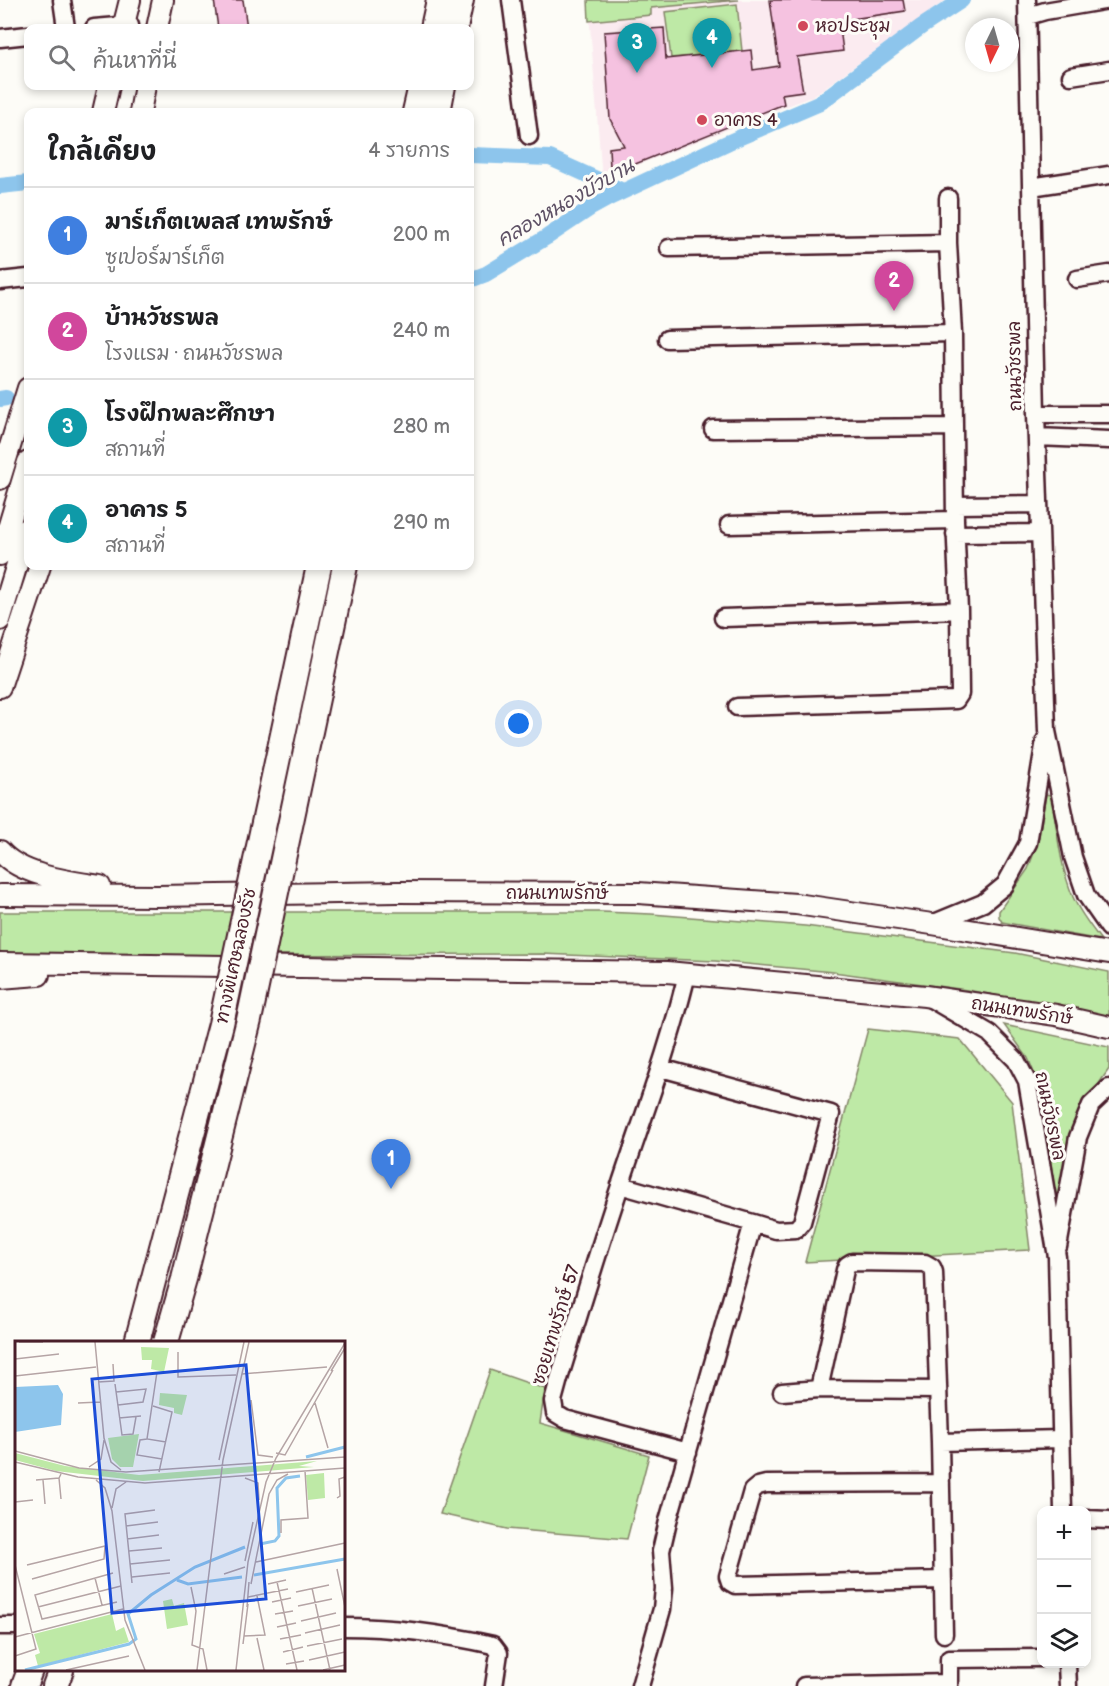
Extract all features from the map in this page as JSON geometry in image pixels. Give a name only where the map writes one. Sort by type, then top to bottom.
[{"type":"highway","points":[[434,24],[439,0]]},
{"type":"highway","points":[[456,24],[461,0]]},
{"type":"highway","points":[[416,108],[420,90]]},
{"type":"highway","points":[[439,108],[442,90]]},
{"type":"highway","name":"ทางพิเศษฉลองรัช","points":[[137,1341],[221,1024],[318,570]]},
{"type":"highway","name":"ทางพิเศษฉลองรัช","points":[[166,1341],[249,1020],[344,570]]},
{"type":"highway","points":[[24,1686],[30,1671]]},
{"type":"highway","points":[[55,1686],[61,1671]]},
{"type":"main road","points":[[128,24],[132,0]]},
{"type":"main road","points":[[158,24],[164,0]]},
{"type":"main road","points":[[162,24],[164,0]]},
{"type":"main road","points":[[104,108],[109,90]]},
{"type":"main road","points":[[118,108],[120,90]]},
{"type":"main road","points":[[141,108],[144,90]]},
{"type":"main road","points":[[151,108],[154,90]]},
{"type":"main road","points":[[0,479],[24,401]]},
{"type":"main road","points":[[0,555],[24,475]]},
{"type":"main road","points":[[0,620],[24,541]]},
{"type":"main road","points":[[0,687],[39,570]]},
{"type":"main road","points":[[0,850],[6,858],[32,872],[158,896]]},
{"type":"main road","name":"ถนนเทพรักษ์","points":[[0,896],[397,892],[638,893],[796,904],[1109,953]]},
{"type":"main road","name":"ถนนเทพรักษ์","points":[[0,963],[667,972],[925,996],[1056,1015],[1109,1027]]},
{"type":"main road","points":[[0,978],[152,966]]},
{"type":"street","points":[[62,0],[65,24]]},
{"type":"street","points":[[511,0],[529,136]]},
{"type":"street","points":[[1028,8],[1045,10],[1109,0]]},
{"type":"street","name":"ถนนวัชรพล","points":[[1028,8],[1036,414],[1047,731],[1073,857],[1086,896],[1109,928]]},
{"type":"street","points":[[0,38],[24,35]]},
{"type":"street","points":[[1071,76],[1109,70]]},
{"type":"street","points":[[1031,187],[1109,175]]},
{"type":"street","points":[[737,707],[956,700],[960,694],[948,198]]},
{"type":"street","points":[[669,248],[948,243]]},
{"type":"street","points":[[1077,279],[1109,274]]},
{"type":"street","points":[[0,281],[24,278]]},
{"type":"street","points":[[667,339],[952,333]]},
{"type":"street","points":[[1036,414],[1109,414]]},
{"type":"street","points":[[714,429],[954,427]]},
{"type":"street","points":[[1037,437],[1109,440]]},
{"type":"street","points":[[729,525],[955,520],[1039,504]]},
{"type":"street","points":[[955,520],[1040,533]]},
{"type":"street","points":[[723,618],[959,610]]},
{"type":"street","name":"ถนนวัชรพล","points":[[932,924],[983,903],[1005,885],[1028,843],[1047,731]]},
{"type":"street","name":"ซอยเทพรักษ์ 57","points":[[687,974],[661,1068],[620,1185],[553,1401],[555,1413],[565,1419],[688,1452]]},
{"type":"street","name":"ถนนวัชรพล","points":[[925,996],[989,1033],[1016,1060],[1027,1081],[1057,1257],[1063,1506]]},
{"type":"street","points":[[620,1185],[776,1230],[796,1229],[802,1222],[831,1114],[661,1068]]},
{"type":"street","name":"ถนนวัชรพล","points":[[1057,1257],[1078,1137],[1091,1105],[1109,1088]]},
{"type":"street","points":[[640,1686],[662,1610],[664,1588],[661,1551],[668,1521],[753,1223]]},
{"type":"street","points":[[819,1389],[847,1265],[852,1262],[925,1263],[932,1267],[940,1442],[944,1634]]},
{"type":"street","points":[[782,1392],[819,1389],[938,1390]]},
{"type":"street","points":[[940,1442],[1061,1439]]},
{"type":"street","points":[[941,1483],[766,1484],[758,1486],[752,1491],[728,1576],[730,1582],[735,1585],[943,1580]]},
{"type":"street","points":[[1091,1519],[1109,1520]]},
{"type":"street","points":[[345,1627],[378,1627],[473,1640],[493,1645],[499,1653],[494,1686]]},
{"type":"street","points":[[804,1686],[949,1684],[949,1659],[1037,1658]]},
{"type":"street","points":[[1067,1668],[1068,1686]]},
{"type":"shaded area","points":[[588,0],[946,0],[813,96],[602,179]]},
{"type":"green space","points":[[588,0],[738,0],[651,8],[651,15],[589,21]]},
{"type":"green space","points":[[737,4],[742,51],[671,58],[665,12]]},
{"type":"green space","points":[[1046,794],[1052,799],[1062,861],[1073,897],[1101,940],[1002,922],[999,917],[999,911],[1028,869],[1038,842]]},
{"type":"green space","points":[[0,912],[602,912],[805,926],[1015,953],[1109,972],[1109,1016],[967,990],[833,972],[715,961],[542,954],[0,956]]},
{"type":"green space","points":[[1004,1025],[1109,1047],[1109,1069],[1080,1111],[1059,1196],[1055,1192],[1041,1090],[1028,1058]]},
{"type":"green space","points":[[868,1029],[960,1039],[1012,1102],[1030,1250],[805,1262]]},
{"type":"green space","points":[[490,1370],[545,1389],[540,1423],[649,1455],[627,1539],[507,1529],[440,1514]]},
{"type":"building","points":[[214,0],[243,0],[246,24],[217,24]]},
{"type":"building","points":[[770,0],[903,0],[905,11],[839,21],[843,51],[797,57],[803,91],[782,94],[784,104],[628,167],[610,167],[609,148],[624,146],[610,119],[604,32],[664,28],[666,59],[751,50],[753,70],[779,66]]},
{"type":"waterway","name":"คลองหนองบัวบาน","points":[[474,278],[486,274],[609,198],[729,142],[818,104],[921,27],[962,0]]},
{"type":"waterway","points":[[474,155],[550,158],[623,191]]},
{"type":"waterway","points":[[0,186],[24,183]]},
{"type":"waterway","name":"คลองหนองบัวบาน","points":[[0,399],[6,398]]},
{"type":"place","name":"หอประชุม","points":[[803,26]]},
{"type":"place","name":"อาคาร 5","points":[[712,68]]},
{"type":"place","name":"โรงฝึกพละศึกษา","points":[[637,73]]},
{"type":"place","name":"อาคาร 4","points":[[702,120]]},
{"type":"place","name":"บ้านวัชรพล","points":[[894,311]]},
{"type":"place","name":"มาร์เก็ตเพลส เทพรักษ์","points":[[391,1189]]}]
